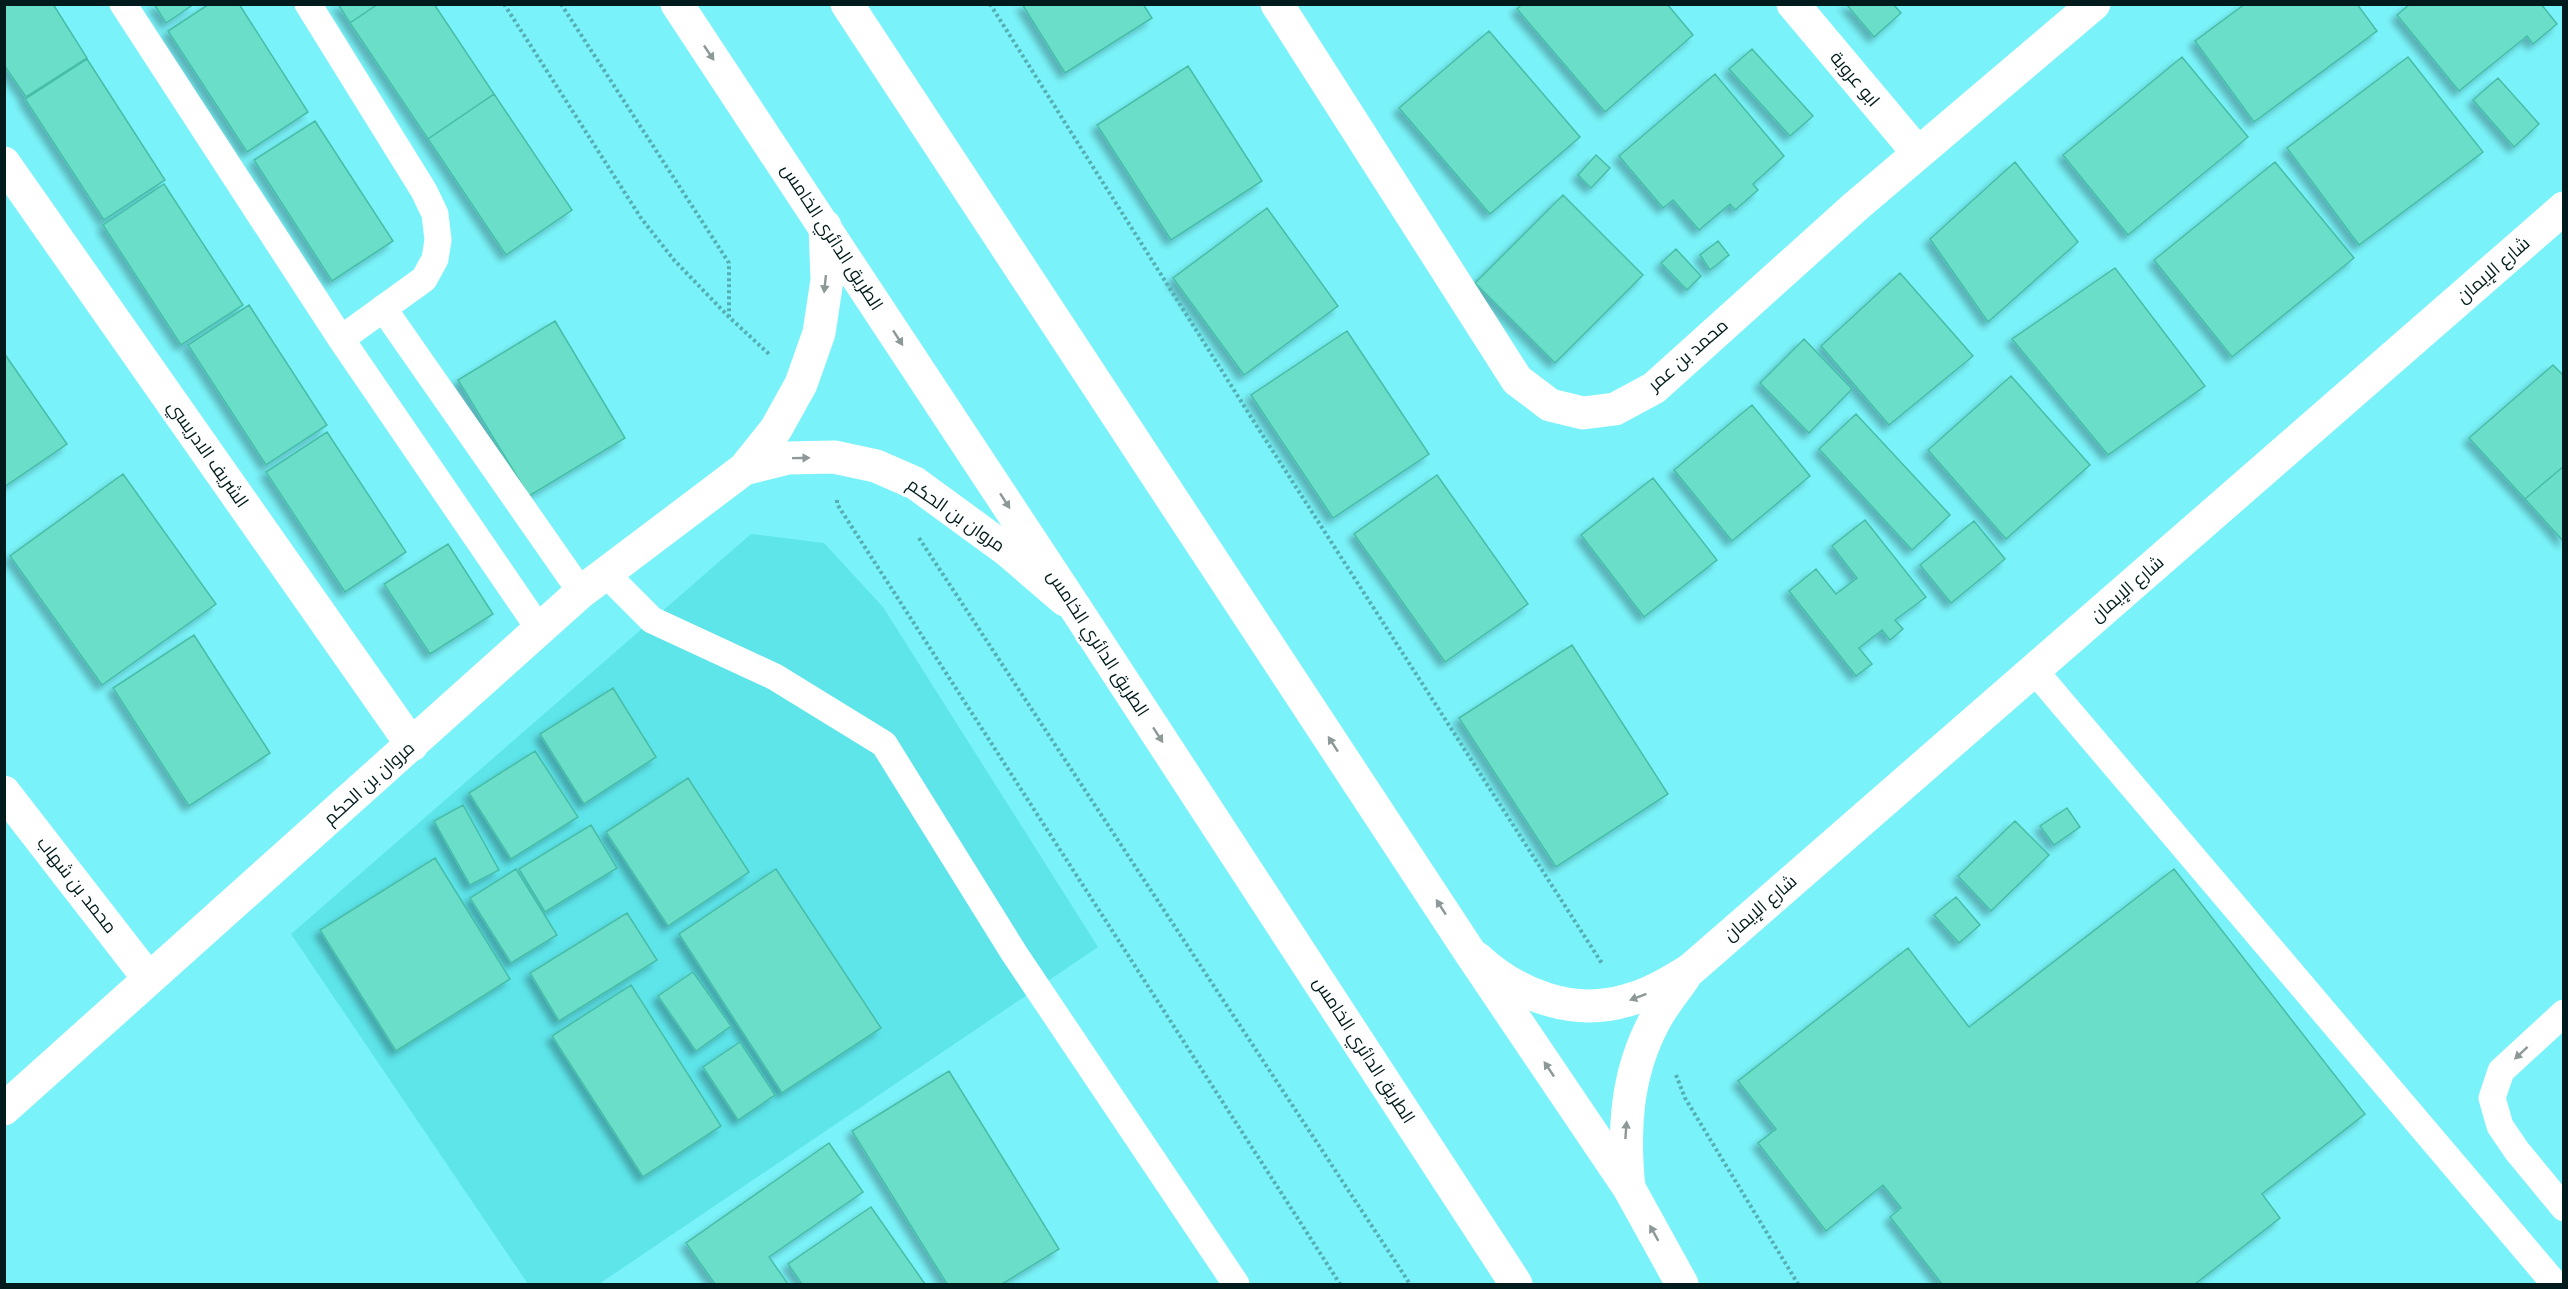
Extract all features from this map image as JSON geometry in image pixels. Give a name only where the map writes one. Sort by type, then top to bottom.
[{"type":"street","name":"الطريق الدائري الخامس","points":[[677,4],[825,226],[1516,1284]]},
{"type":"street","points":[[847,4],[1469,951],[1629,1188],[1682,1284]]},
{"type":"street","name":"محمد بن عمر","points":[[1277,4],[1517,380],[1550,405],[1583,413],[1615,409],[1654,388],[1918,153],[2094,4]]},
{"type":"street","name":"ابو عروبة","points":[[1793,4],[1918,153]]},
{"type":"street","name":"الشريف الادريسي","points":[[4,163],[412,745]]},
{"type":"street","name":"شارع الإيمان","points":[[1469,951],[1495,974],[1524,992],[1557,1003],[1592,1005],[1627,1001],[1659,988],[1690,970],[2564,208]]},
{"type":"street","name":"مروان بن الحكم","points":[[5,1108],[593,582],[744,470],[776,429],[801,384],[819,333],[827,280],[825,226]]},
{"type":"street","name":"مروان بن الحكم","points":[[744,470],[788,458],[834,457],[876,466],[915,483],[1008,551],[1078,612]]},
{"type":"street","name":"محمد بن شهاب","points":[[4,792],[149,979]]},
{"type":"street","name":"شارع الإيمان","points":[[1629,1188],[1625,1145],[1627,1102],[1638,1060],[1654,1021],[1690,970]]},
{"type":"lane","points":[[123,4],[341,339],[540,630]]},
{"type":"lane","points":[[308,4],[424,191],[435,214],[438,240],[435,260],[424,279],[341,339]]},
{"type":"lane","points":[[383,308],[593,582],[652,621],[775,677],[884,744],[1014,952],[1236,1284]]},
{"type":"lane","points":[[2034,670],[2555,1284],[2564,1277]]},
{"type":"lane","points":[[2564,1013],[2501,1071],[2492,1098],[2499,1126],[2564,1208]]},
{"type":"path","points":[[504,4],[641,218],[674,260],[729,317],[801,384]]},
{"type":"path","points":[[561,4],[729,262],[729,317]]},
{"type":"path","points":[[990,4],[1258,428],[1627,1001]]},
{"type":"path","points":[[834,457],[837,504],[1340,1284]]},
{"type":"path","points":[[837,504],[849,504]]},
{"type":"path","points":[[916,534],[1410,1284]]},
{"type":"path","points":[[1654,1021],[1685,1098],[1798,1284]]},
{"type":"shaded area","points":[[751,534],[824,543],[883,607],[1098,947],[599,1284],[528,1284],[291,934]]},
{"type":"building","points":[[4,4],[53,4],[87,58],[26,97],[4,65]]},
{"type":"building","points":[[154,4],[194,4],[166,23]]},
{"type":"building","points":[[209,4],[239,4],[308,112],[247,152],[168,31]]},
{"type":"building","points":[[338,4],[378,4],[350,23]]},
{"type":"building","points":[[378,4],[434,4],[494,94],[428,139],[350,23]]},
{"type":"building","points":[[1022,4],[1143,4],[1152,18],[1065,73]]},
{"type":"building","points":[[1522,4],[1667,4],[1693,35],[1605,112],[1517,9]]},
{"type":"building","points":[[1846,4],[1893,4],[1901,13],[1874,37]]},
{"type":"building","points":[[2245,4],[2357,4],[2377,31],[2254,122],[2195,41]]},
{"type":"building","points":[[2410,4],[2541,4],[2557,24],[2533,44],[2527,36],[2459,91],[2397,15]]},
{"type":"building","points":[[1489,31],[1580,137],[1490,214],[1399,108]]},
{"type":"building","points":[[1752,49],[1813,116],[1790,136],[1729,69]]},
{"type":"building","points":[[2182,57],[2248,137],[2128,235],[2063,155]]},
{"type":"building","points":[[2408,57],[2483,152],[2359,245],[2287,148]]},
{"type":"building","points":[[87,59],[165,180],[104,220],[25,99]]},
{"type":"building","points":[[1188,66],[1262,181],[1171,240],[1097,125]]},
{"type":"building","points":[[1715,74],[1784,156],[1753,184],[1758,190],[1735,210],[1730,204],[1699,230],[1673,200],[1663,208],[1619,156]]},
{"type":"building","points":[[2498,78],[2539,124],[2514,147],[2473,100]]},
{"type":"building","points":[[494,94],[572,210],[506,255],[428,139]]},
{"type":"building","points":[[315,121],[393,241],[332,281],[254,160]]},
{"type":"building","points":[[1596,155],[1610,168],[1591,188],[1578,175]]},
{"type":"building","points":[[2015,162],[2078,242],[1988,322],[1930,239]]},
{"type":"building","points":[[2275,162],[2354,258],[2232,357],[2154,260]]},
{"type":"building","points":[[164,184],[243,305],[181,345],[103,225]]},
{"type":"building","points":[[1563,195],[1643,275],[1555,363],[1475,283]]},
{"type":"building","points":[[1267,208],[1338,306],[1244,375],[1173,278]]},
{"type":"building","points":[[1718,241],[1729,255],[1710,270],[1700,255]]},
{"type":"building","points":[[1676,249],[1701,276],[1687,290],[1661,263]]},
{"type":"building","points":[[2115,268],[2205,386],[2108,455],[2012,339]]},
{"type":"building","points":[[1900,273],[1973,356],[1889,425],[1821,346]]},
{"type":"building","points":[[249,305],[327,425],[266,465],[188,345]]},
{"type":"building","points":[[555,321],[625,438],[529,496],[458,380]]},
{"type":"building","points":[[1347,331],[1429,454],[1333,518],[1251,395]]},
{"type":"building","points":[[1804,339],[1852,389],[1809,433],[1760,383]]},
{"type":"building","points":[[4,353],[67,444],[4,487]]},
{"type":"building","points":[[2553,365],[2564,376],[2564,466],[2525,499],[2469,438]]},
{"type":"building","points":[[2011,376],[2090,465],[2006,539],[1928,450]]},
{"type":"building","points":[[1752,405],[1810,476],[1732,541],[1674,470]]},
{"type":"building","points":[[1856,414],[1950,515],[1912,550],[1819,449]]},
{"type":"building","points":[[327,432],[406,552],[345,592],[266,472]]},
{"type":"building","points":[[2564,466],[2564,542],[2525,499]]},
{"type":"building","points":[[123,474],[216,604],[102,685],[10,556]]},
{"type":"building","points":[[1437,475],[1528,604],[1445,662],[1354,534]]},
{"type":"building","points":[[1653,478],[1717,560],[1644,617],[1581,535]]},
{"type":"building","points":[[1865,520],[1926,597],[1895,620],[1903,629],[1890,640],[1882,630],[1859,648],[1872,664],[1856,676],[1789,591],[1816,569],[1836,594],[1857,578],[1832,546]]},
{"type":"building","points":[[1974,521],[2005,559],[1951,603],[1920,565]]},
{"type":"building","points":[[448,544],[493,614],[430,654],[384,584]]},
{"type":"building","points":[[194,635],[270,753],[189,806],[113,688]]},
{"type":"building","points":[[1572,645],[1668,794],[1556,867],[1459,718]]},
{"type":"building","points":[[613,688],[656,757],[584,804],[540,734]]},
{"type":"building","points":[[535,751],[578,817],[511,859],[469,793]]},
{"type":"building","points":[[688,778],[749,872],[668,926],[606,832]]},
{"type":"building","points":[[463,805],[499,870],[470,885],[434,821]]},
{"type":"building","points":[[2067,808],[2080,827],[2054,845],[2040,826]]},
{"type":"building","points":[[2015,821],[2049,855],[1991,911],[1958,876]]},
{"type":"building","points":[[591,825],[617,868],[545,912],[519,869]]},
{"type":"building","points":[[435,858],[510,979],[396,1051],[320,930]]},
{"type":"building","points":[[516,869],[557,935],[511,963],[470,898]]},
{"type":"building","points":[[776,869],[881,1028],[782,1093],[679,934]]},
{"type":"building","points":[[2174,869],[2365,1114],[2262,1194],[2280,1218],[2195,1284],[1942,1284],[1890,1217],[1901,1208],[1883,1185],[1826,1231],[1758,1143],[1776,1129],[1738,1081],[1908,948],[1969,1027]]},
{"type":"building","points":[[1956,897],[1980,925],[1959,943],[1934,915]]},
{"type":"building","points":[[627,913],[657,960],[559,1021],[530,973]]},
{"type":"building","points":[[693,972],[731,1026],[696,1051],[658,996]]},
{"type":"building","points":[[631,985],[721,1126],[643,1177],[552,1036]]},
{"type":"building","points":[[740,1042],[775,1095],[738,1120],[703,1067]]},
{"type":"building","points":[[949,1071],[1059,1249],[1002,1284],[947,1284],[852,1131]]},
{"type":"building","points":[[829,1143],[863,1192],[769,1257],[788,1284],[715,1284],[686,1243]]},
{"type":"building","points":[[871,1207],[925,1284],[802,1284],[788,1264]]}]
